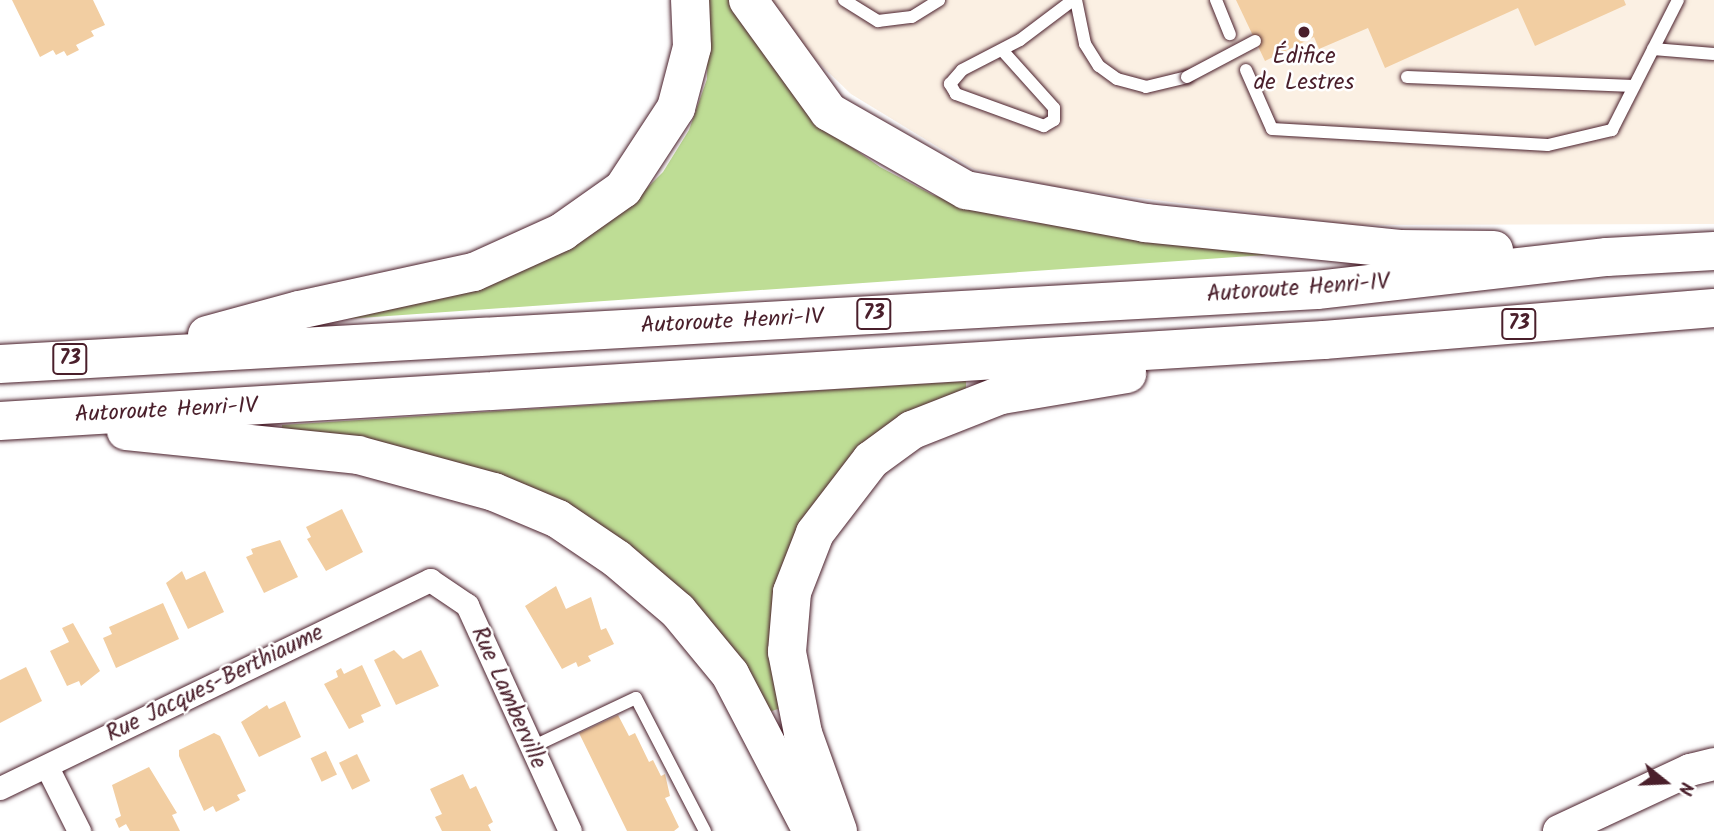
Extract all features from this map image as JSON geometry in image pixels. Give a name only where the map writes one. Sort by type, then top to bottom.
[{"type":"highway","points":[[140,354],[299,310],[474,272],[562,232],[623,189],[677,108],[692,47],[690,0]]},
{"type":"highway","points":[[748,0],[830,112],[966,190],[1145,223],[1400,249],[1607,257]]},
{"type":"highway","name":"Autoroute Henri-IV","points":[[0,364],[140,354],[1317,290],[1607,257],[1714,251]]},
{"type":"highway","name":"Autoroute Henri-IV","points":[[17,420],[1324,340],[1714,309]]},
{"type":"highway","points":[[838,831],[818,786],[787,652],[792,592],[815,533],[871,460],[912,430],[1001,395],[1324,340]]},
{"type":"highway","points":[[17,420],[358,455],[494,492],[558,519],[617,559],[678,611],[730,674],[812,831]]},
{"type":"highway","points":[[818,786],[849,831]]},
{"type":"street","name":"Rue Lamberville","points":[[430,580],[467,606],[569,831]]},
{"type":"street","name":"Rue Jacques-Berthiaume","points":[[0,788],[430,580]]},
{"type":"street","points":[[1559,831],[1690,770],[1714,764]]},
{"type":"street","points":[[47,767],[79,831]]},
{"type":"lane","points":[[844,0],[878,22],[912,18],[939,0]]},
{"type":"lane","points":[[860,0],[868,16]]},
{"type":"lane","points":[[1002,50],[1054,108],[1054,120],[1044,126],[956,94],[950,84],[962,70],[1002,50],[1075,0],[1085,44],[1099,66],[1117,79],[1146,87],[1187,77],[1255,41]]},
{"type":"lane","points":[[1216,0],[1230,34]]},
{"type":"lane","points":[[1246,70],[1272,129],[1548,145],[1612,130],[1678,0]]},
{"type":"lane","points":[[1653,49],[1714,54]]},
{"type":"lane","points":[[1407,77],[1634,86]]},
{"type":"lane","points":[[530,748],[636,698],[705,831]]},
{"type":"shaded area","points":[[771,0],[1714,0],[1714,224],[1351,225],[1062,188],[974,169],[851,94],[792,37]]},
{"type":"green space","points":[[708,0],[732,0],[833,134],[880,167],[933,195],[1013,220],[1265,247],[1265,255],[345,319],[634,201],[663,172],[689,130],[707,79]]},
{"type":"green space","points":[[966,381],[966,392],[839,472],[781,708],[766,713],[647,564],[282,434],[282,425]]},
{"type":"building","points":[[12,0],[93,0],[105,25],[91,31],[94,36],[76,45],[79,50],[67,56],[64,51],[56,55],[53,50],[40,57]]},
{"type":"building","name":"Édifice de Lestres","points":[[1236,0],[1624,0],[1626,5],[1535,46],[1518,8],[1385,68],[1368,28],[1319,49],[1314,37],[1265,61]]},
{"type":"building","points":[[342,509],[363,552],[326,571],[307,539],[311,537],[306,527]]},
{"type":"building","points":[[280,540],[298,577],[264,593],[246,557],[253,554],[251,549]]},
{"type":"building","points":[[182,571],[186,580],[205,571],[224,612],[188,629],[166,583]]},
{"type":"building","points":[[556,586],[566,609],[591,597],[601,630],[606,628],[614,644],[588,656],[591,661],[578,667],[576,662],[562,669],[525,606]]},
{"type":"building","points":[[163,603],[179,639],[116,668],[103,638],[112,634],[109,627]]},
{"type":"building","points":[[73,623],[100,671],[81,686],[79,681],[67,686],[50,651],[69,642],[62,628]]},
{"type":"building","points":[[394,650],[403,659],[421,650],[439,686],[396,705],[374,660]]},
{"type":"building","points":[[362,665],[381,706],[361,715],[364,722],[349,729],[324,684],[338,677],[336,671],[341,668],[344,674]]},
{"type":"building","points":[[26,667],[42,701],[0,723],[0,680]]},
{"type":"building","points":[[285,701],[301,737],[259,757],[241,722],[267,705],[269,709]]},
{"type":"building","points":[[618,715],[629,736],[635,733],[649,762],[653,760],[661,776],[665,774],[670,796],[665,798],[679,827],[674,831],[627,831],[579,733]]},
{"type":"building","points":[[214,733],[220,736],[246,791],[237,795],[240,800],[216,812],[213,806],[204,811],[179,756],[179,750]]},
{"type":"building","points":[[326,751],[337,775],[322,782],[311,758]]},
{"type":"building","points":[[357,754],[370,781],[352,790],[339,763]]},
{"type":"building","points":[[149,767],[177,813],[172,815],[180,831],[130,831],[126,824],[119,828],[115,819],[121,816],[112,785]]},
{"type":"building","points":[[463,774],[470,789],[476,786],[493,822],[488,825],[491,831],[442,831],[435,817],[442,814],[430,789]]},
{"type":"place","name":"Édifice de Lestres","points":[[1304,32]]}]
